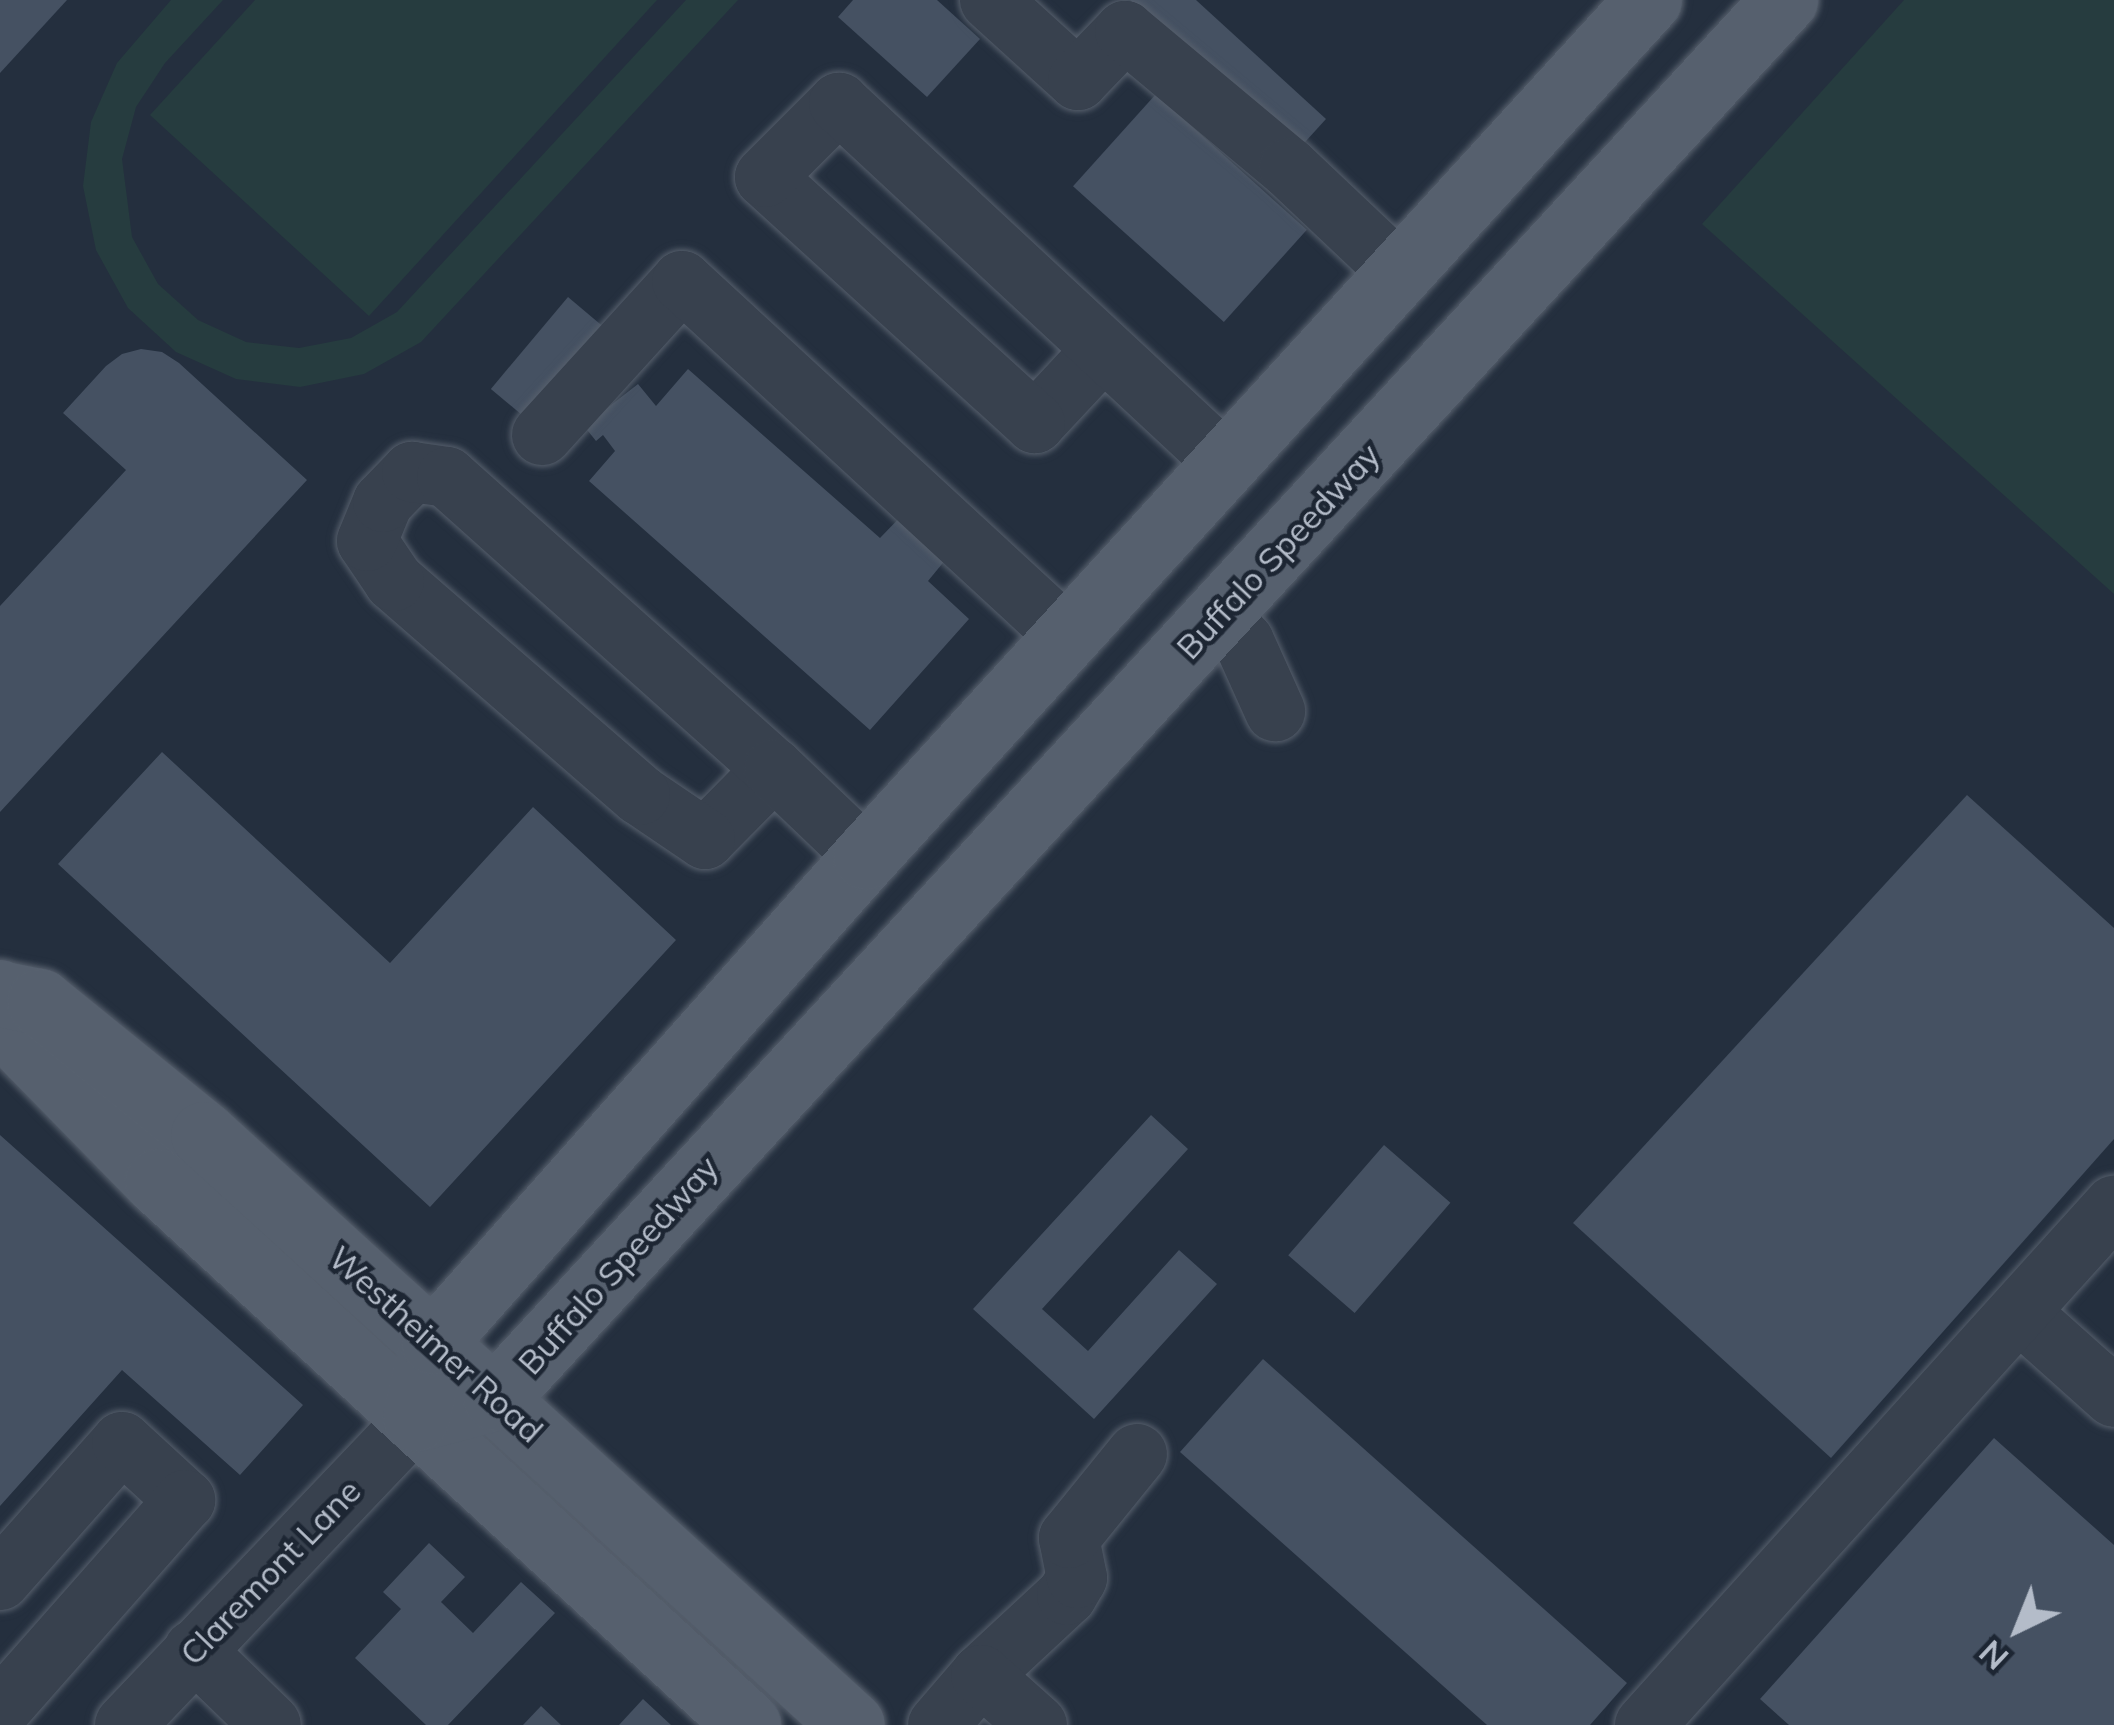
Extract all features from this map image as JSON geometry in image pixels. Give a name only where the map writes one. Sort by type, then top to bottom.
[{"type":"main road","points":[[416,1419],[434,1342],[866,857],[1649,0]]},
{"type":"main road","name":"Buffalo Speedway","points":[[416,1419],[496,1398],[941,911],[1345,479],[1764,7]]},
{"type":"main road","points":[[1273,416],[1345,479]]},
{"type":"main road","points":[[866,857],[941,911]]},
{"type":"main road","name":"Westheimer Road","points":[[748,1725],[126,1149],[12,1033],[0,994],[40,1002],[204,1135],[852,1725]]},
{"type":"street","points":[[990,0],[1078,80],[1125,31],[1289,168],[1401,274]]},
{"type":"street","points":[[1103,350],[1035,423],[766,177],[839,103],[1228,465]]},
{"type":"street","points":[[542,435],[682,280],[1067,636]]},
{"type":"street","points":[[774,770],[705,839],[640,795],[394,580],[368,541],[383,502],[412,472],[447,477],[774,770],[866,857]]},
{"type":"street","points":[[1218,615],[1244,642],[1275,711]]},
{"type":"street","points":[[1645,1725],[2114,1207]]},
{"type":"street","points":[[2019,1312],[2114,1397]]},
{"type":"street","name":"Claremont Lane","points":[[125,1725],[416,1419]]},
{"type":"street","points":[[0,1580],[122,1442],[185,1500],[0,1710]]},
{"type":"street","points":[[938,1725],[981,1676],[1067,1594],[1077,1578],[1069,1538],[1137,1454]]},
{"type":"street","points":[[194,1650],[272,1725]]},
{"type":"street","points":[[981,1676],[1037,1725]]},
{"type":"green space","points":[[171,0],[223,0],[165,63],[136,107],[122,159],[132,237],[158,284],[198,320],[246,342],[299,348],[351,338],[397,312],[686,0],[738,0],[421,342],[364,374],[300,387],[236,379],[176,352],[128,308],[96,250],[83,186],[91,122],[117,63]]},
{"type":"green space","points":[[255,0],[657,0],[369,316],[150,115]]},
{"type":"green space","points":[[1904,0],[2114,0],[2114,594],[1702,224]]},
{"type":"building","points":[[0,0],[67,0],[0,73]]},
{"type":"building","points":[[853,0],[937,0],[980,39],[927,97],[838,17]]},
{"type":"building","points":[[1130,0],[1196,0],[1326,119],[1296,152]]},
{"type":"building","points":[[1156,94],[1307,230],[1224,322],[1073,186]]},
{"type":"building","points":[[568,297],[602,326],[525,418],[491,389]]},
{"type":"building","points":[[141,349],[162,352],[179,363],[307,480],[0,812],[0,606],[126,470],[63,413],[106,366],[122,354]]},
{"type":"building","points":[[688,369],[880,538],[907,510],[951,553],[928,581],[969,619],[870,730],[589,481],[615,451],[603,435],[596,441],[584,426],[638,384],[656,406]]},
{"type":"building","points":[[162,752],[390,963],[533,807],[676,940],[430,1207],[58,864]]},
{"type":"building","points":[[1967,795],[2114,928],[2114,1139],[1831,1458],[1573,1223]]},
{"type":"building","points":[[1151,1115],[1188,1149],[1042,1309],[1088,1351],[1179,1250],[1217,1284],[1094,1419],[973,1309]]},
{"type":"building","points":[[0,1135],[303,1405],[240,1475],[122,1370],[0,1506]]},
{"type":"building","points":[[1384,1145],[1450,1203],[1355,1313],[1288,1255]]},
{"type":"building","points":[[1263,1359],[1627,1683],[1590,1725],[1487,1725],[1180,1452]]},
{"type":"building","points":[[1994,1438],[2114,1545],[2114,1725],[1789,1725],[1760,1699]]},
{"type":"building","points":[[429,1543],[465,1577],[441,1602],[473,1633],[521,1582],[555,1613],[448,1725],[426,1725],[355,1658],[401,1609],[383,1592]]},
{"type":"building","points":[[643,1699],[671,1725],[619,1725]]},
{"type":"building","points":[[541,1706],[561,1725],[523,1725]]}]
